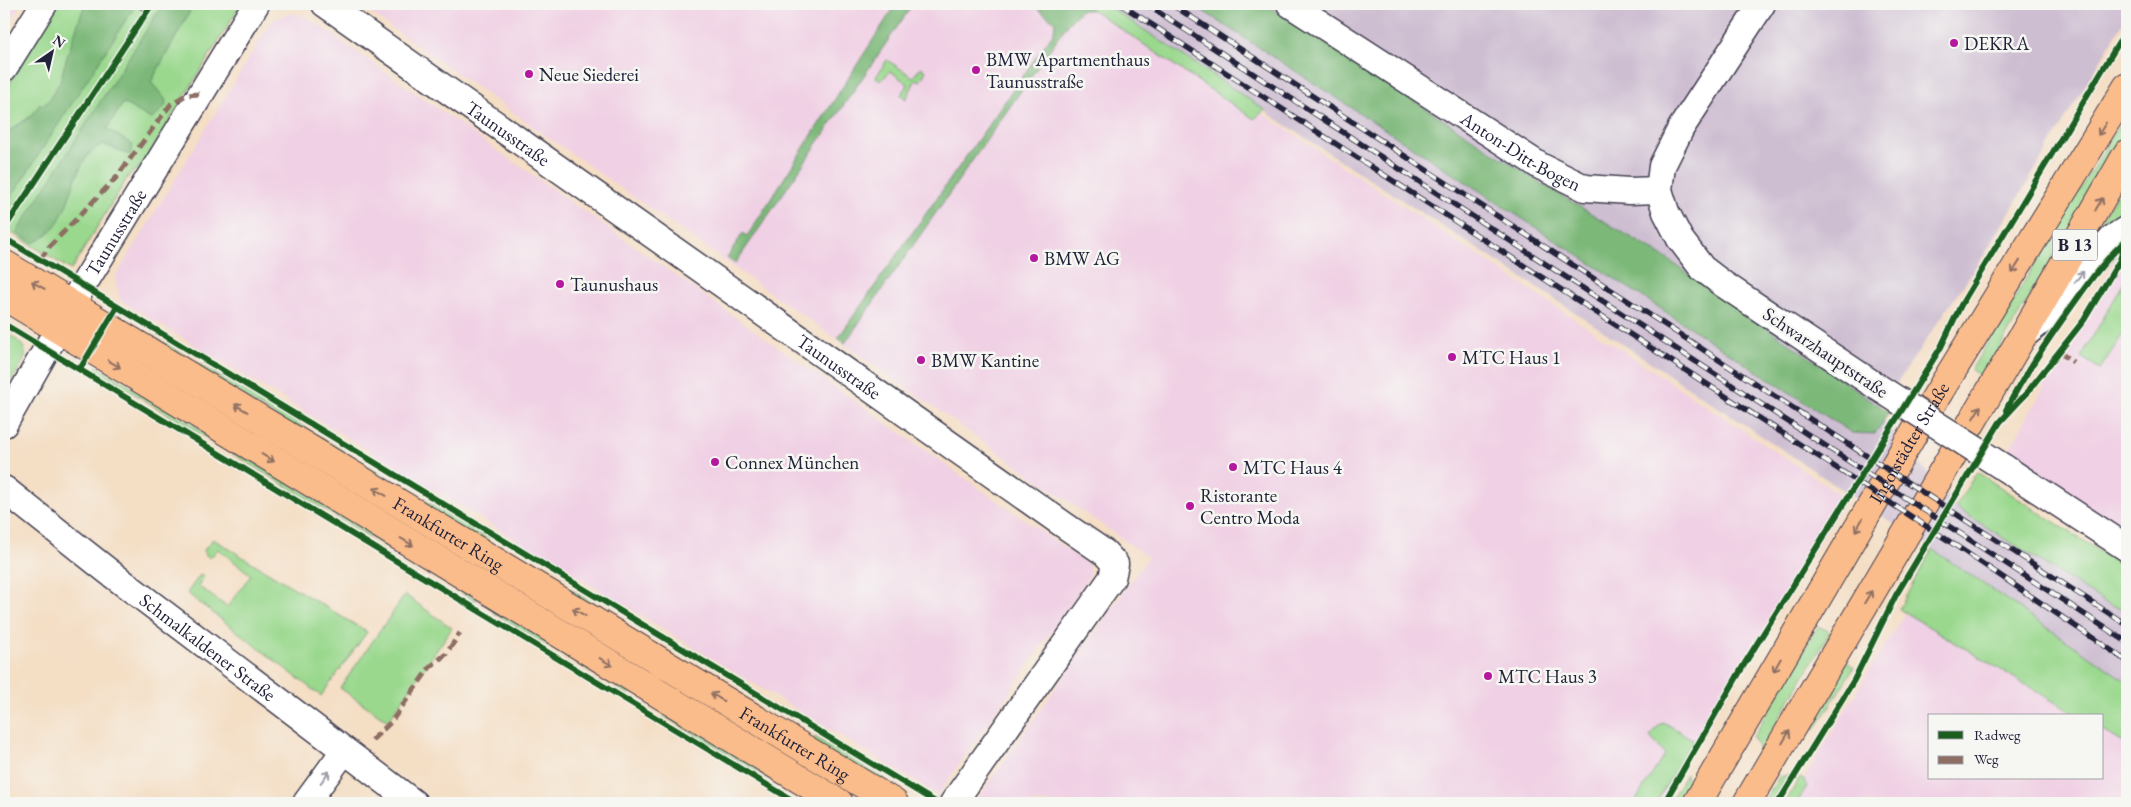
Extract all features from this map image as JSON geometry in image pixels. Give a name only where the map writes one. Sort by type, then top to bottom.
[{"type":"main road","name":"Ingolstädter Straße","points":[[1697,803],[1915,431],[2127,87]]},
{"type":"main road","name":"B 13","points":[[1747,803],[2022,337],[2127,154]]},
{"type":"main road","name":"Frankfurter Ring","points":[[4,264],[894,803]]},
{"type":"main road","name":"Frankfurter Ring","points":[[4,296],[839,803]]},
{"type":"street","points":[[4,68],[44,4]]},
{"type":"street","name":"Taunusstraße","points":[[4,424],[72,306],[256,4]]},
{"type":"street","name":"Taunusstraße","points":[[325,4],[1097,548],[1115,564],[1112,578],[953,803]]},
{"type":"street","name":"Anton-Ditt-Bogen","points":[[1290,4],[1540,166],[1585,188],[1628,191],[1659,190]]},
{"type":"street","points":[[1659,190],[1662,166],[1681,128],[1762,4]]},
{"type":"street","name":"Schwarzhauptstraße","points":[[1659,190],[1666,212],[1680,239],[1702,268],[1876,386],[2127,548]]},
{"type":"street","points":[[2022,337],[2052,312],[2080,275],[2120,234]]},
{"type":"street","name":"Schmalkaldener Straße","points":[[4,489],[109,572],[414,803]]},
{"type":"street","points":[[306,803],[344,751]]},
{"type":"shaded area","points":[[4,4],[21,4],[4,33]]},
{"type":"shaded area","points":[[358,4],[1090,4],[1260,112],[1846,498],[1660,803],[975,803],[1148,557]]},
{"type":"shaded area","points":[[1099,4],[2127,4],[2127,16],[1984,255],[1877,412],[1955,507],[2111,606],[2127,610],[2127,682],[1932,549],[1564,305]]},
{"type":"shaded area","points":[[288,14],[305,17],[318,25],[1089,565],[1090,576],[938,795],[120,300],[115,278],[269,25],[274,20]]},
{"type":"shaded area","points":[[2127,241],[2127,538],[2005,457]]},
{"type":"shaded area","points":[[1931,570],[2127,704],[2127,803],[1789,803]]},
{"type":"green space","points":[[57,4],[241,4],[142,166],[129,175],[71,270],[4,228],[4,93]]},
{"type":"green space","points":[[85,4],[132,4],[135,6],[8,202],[4,200],[4,134],[30,117],[40,104],[47,103],[61,80]]},
{"type":"green space","points":[[163,4],[194,4],[151,82],[165,99],[166,105],[151,119],[123,103],[107,129],[133,145],[130,155],[103,144],[91,152],[82,164],[58,222],[48,234],[33,243],[16,233]]},
{"type":"green space","points":[[896,4],[913,4],[735,264],[727,258],[743,233],[747,236],[749,233]]},
{"type":"green space","points":[[1032,4],[1084,4],[1093,10],[1081,10],[1067,25],[845,343],[838,338],[1054,32],[1055,22]]},
{"type":"green space","points":[[1084,4],[1105,4],[1265,110],[1254,119]]},
{"type":"green space","points":[[1192,4],[1265,4],[1542,184],[1664,257],[1889,412],[1875,434],[1852,433]]},
{"type":"green space","points":[[887,60],[913,77],[921,67],[926,71],[920,81],[916,79],[906,99],[901,95],[908,84],[890,71],[881,81],[876,77]]},
{"type":"green space","points":[[2127,112],[2127,133],[1982,377],[1971,370]]},
{"type":"green space","points":[[2127,177],[2127,213],[2124,220],[2067,277]]},
{"type":"green space","points":[[2127,277],[2127,328],[2100,369],[2081,357]]},
{"type":"green space","points":[[125,319],[489,539],[485,543],[122,323]]},
{"type":"green space","points":[[4,332],[22,345],[25,358],[4,394]]},
{"type":"green space","points":[[97,366],[477,598],[477,600],[473,600],[95,370]]},
{"type":"green space","points":[[1977,472],[2127,569],[2127,610],[2111,606],[1955,507]]},
{"type":"green space","points":[[213,539],[367,632],[321,696],[187,593],[200,575],[204,577],[198,586],[227,607],[251,575],[218,549],[210,558],[205,554],[204,550]]},
{"type":"green space","points":[[504,549],[621,620],[613,620],[502,553]]},
{"type":"green space","points":[[1932,549],[2127,682],[2127,745],[2104,731],[2104,714],[2075,714],[1899,609]]},
{"type":"green space","points":[[405,595],[452,628],[388,721],[340,688]]},
{"type":"green space","points":[[493,608],[630,690],[631,693],[628,694],[494,613]]},
{"type":"green space","points":[[1818,626],[1830,632],[1756,758],[1758,747],[1753,737]]},
{"type":"green space","points":[[1847,662],[1854,667],[1814,731],[1812,721]]},
{"type":"green space","points":[[666,712],[808,799],[806,801],[664,716]]},
{"type":"green space","points":[[1665,723],[1694,740],[1656,803],[1634,803],[1665,754],[1650,737],[1660,724]]},
{"type":"green space","points":[[815,737],[886,780],[886,786],[812,741]]},
{"type":"green space","points":[[1686,774],[1687,786],[1679,803],[1669,803]]},
{"type":"green space","points":[[1788,775],[1771,803],[1763,803],[1779,777]]},
{"type":"green space","points":[[1800,777],[1805,780],[1807,786],[1797,803],[1785,803]]},
{"type":"railway","points":[[1120,4],[1946,539],[2127,661]]},
{"type":"railway","points":[[1146,4],[2127,642]]},
{"type":"railway","points":[[1171,4],[2127,625]]},
{"type":"marked path","points":[[137,4],[147,11],[145,15]]},
{"type":"marked path","points":[[40,260],[49,247],[115,179],[171,104],[186,95],[199,94]]},
{"type":"marked path","points":[[2059,352],[2073,362]]},
{"type":"marked path","points":[[372,740],[391,722],[430,667],[446,654],[460,633]]},
{"type":"cycle path","points":[[4,229],[152,4]]},
{"type":"cycle path","points":[[1664,803],[1745,663],[1941,347],[1961,305],[2127,29]]},
{"type":"cycle path","points":[[1778,803],[1854,680],[1896,595],[2000,422],[2025,395],[2084,320],[2120,260],[2127,235]]},
{"type":"cycle path","points":[[4,238],[937,803]]},
{"type":"cycle path","points":[[2006,410],[2043,348],[2087,285],[2101,266],[2125,241]]},
{"type":"cycle path","points":[[80,369],[117,307]]},
{"type":"cycle path","points":[[4,324],[797,803]]},
{"type":"place","name":"DEKRA","points":[[1954,43]]},
{"type":"place","name":"BMW Apartmenthaus Taunusstraße","points":[[976,70]]},
{"type":"place","name":"Neue Siederei","points":[[529,74]]},
{"type":"place","name":"BMW AG","points":[[1034,258]]},
{"type":"place","name":"Taunushaus","points":[[560,284]]},
{"type":"place","name":"MTC Haus 1","points":[[1452,357]]},
{"type":"place","name":"BMW Kantine","points":[[921,360]]},
{"type":"place","name":"Connex München","points":[[715,462]]},
{"type":"place","name":"MTC Haus 4","points":[[1233,467]]},
{"type":"place","name":"Ristorante Centro Moda","points":[[1190,506]]},
{"type":"place","name":"MTC Haus 3","points":[[1488,676]]}]
